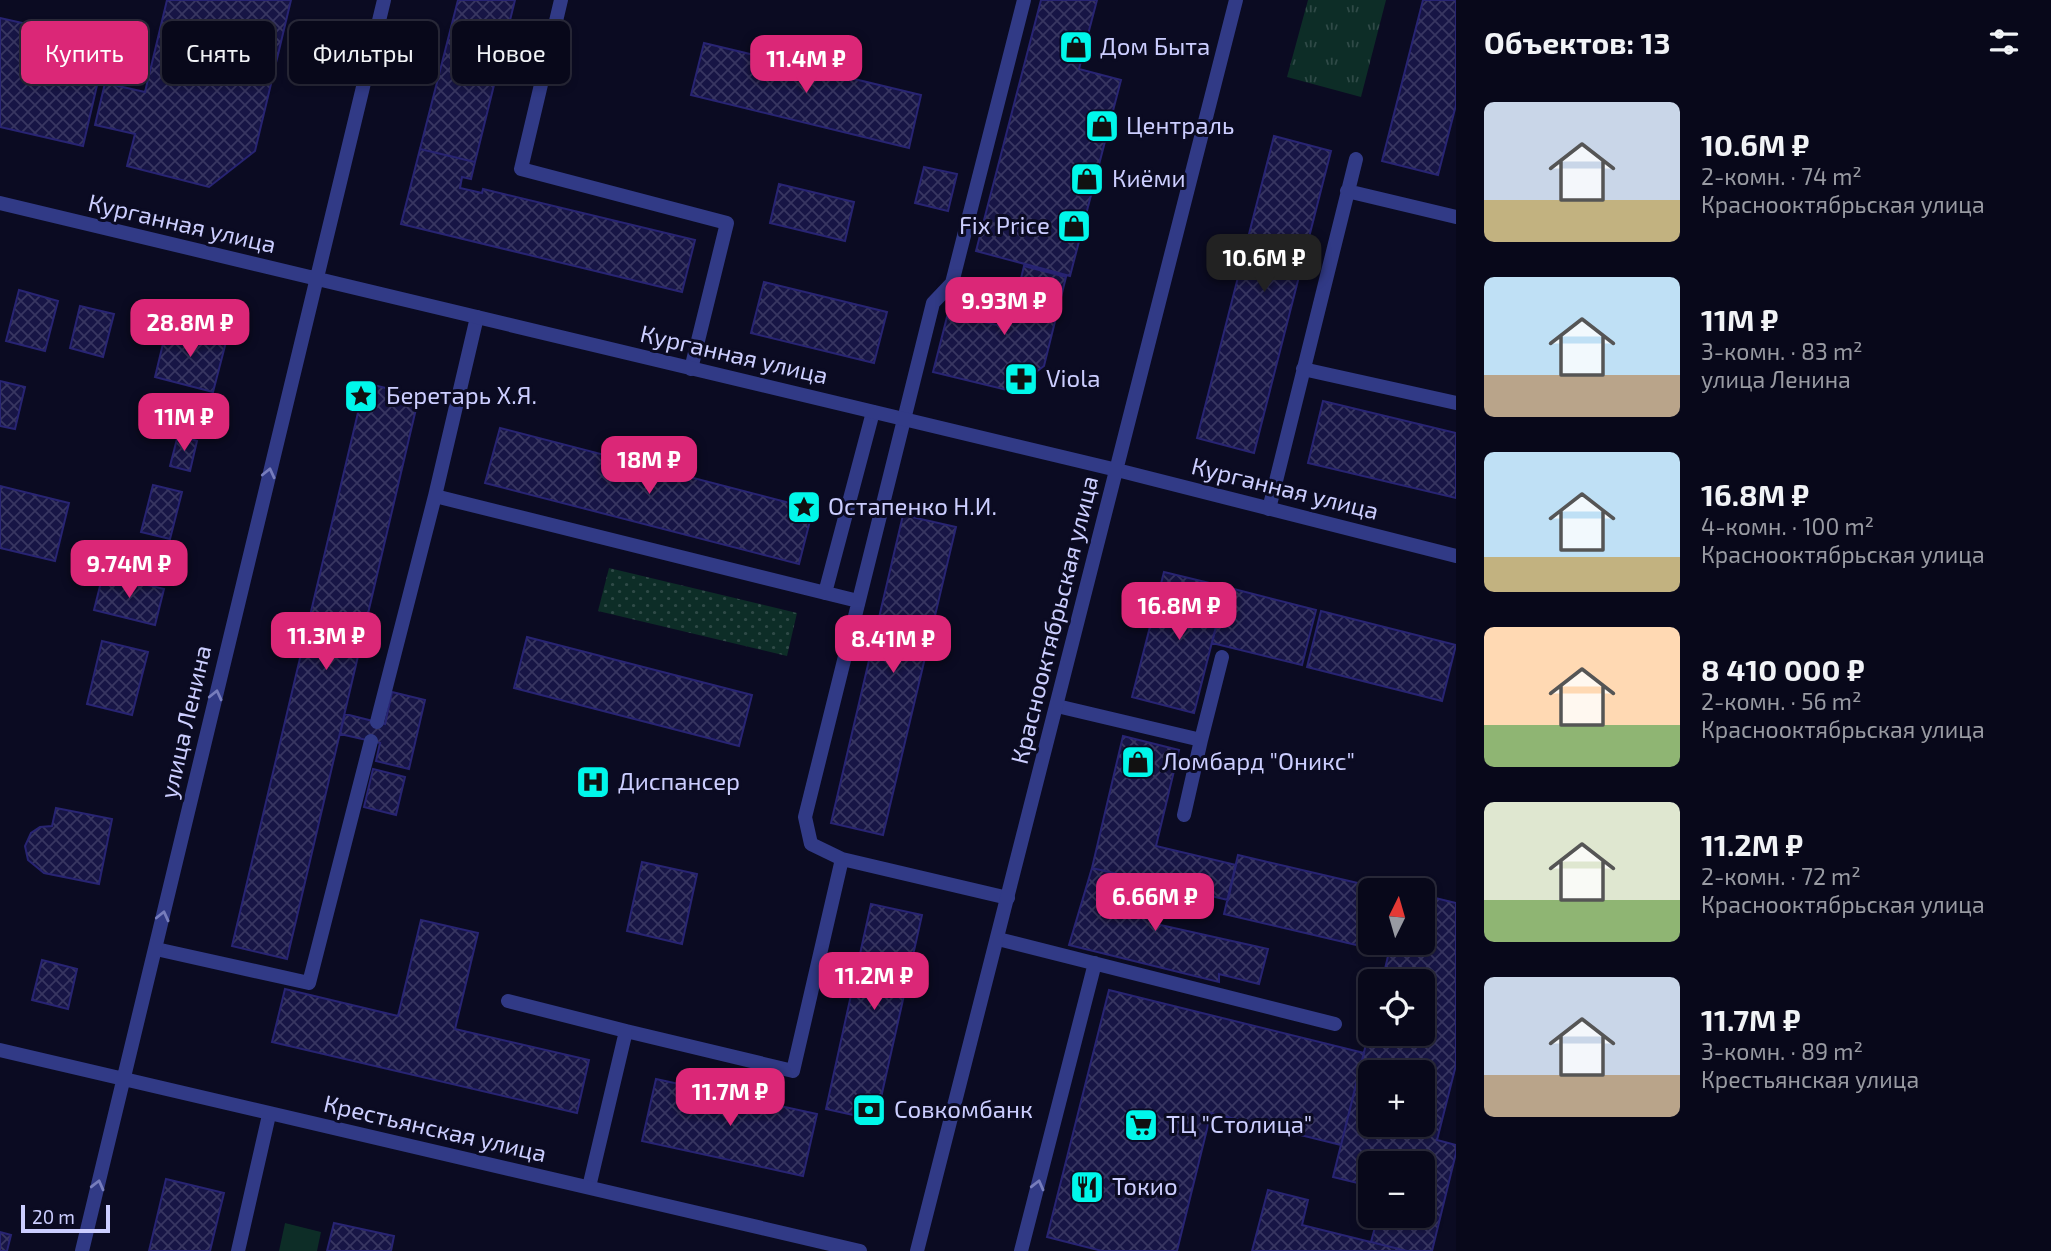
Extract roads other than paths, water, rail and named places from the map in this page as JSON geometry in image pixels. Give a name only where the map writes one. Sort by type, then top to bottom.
[{"type":"street","name":"улица Ленина","points":[[82,1251],[384,0]]},
{"type":"street","points":[[561,0],[522,169],[727,223],[691,369]]},
{"type":"street","points":[[1008,898],[842,859],[811,844],[805,817],[933,303],[952,283],[1024,0]]},
{"type":"street","name":"Краснооктябрьская улица","points":[[917,1251],[1236,0]]},
{"type":"street","points":[[1269,509],[1356,159]]},
{"type":"street","points":[[1347,191],[1456,217]]},
{"type":"street","name":"Курганная улица","points":[[0,203],[1117,470],[1456,556]]},
{"type":"street","points":[[377,722],[435,496],[477,317]]},
{"type":"street","points":[[1303,369],[1456,404]]},
{"type":"street","points":[[825,593],[873,412]]},
{"type":"street","points":[[435,496],[858,601]]},
{"type":"street","points":[[1184,815],[1222,657]]},
{"type":"street","points":[[1057,706],[1201,740]]},
{"type":"street","points":[[156,948],[309,983],[372,741]]},
{"type":"street","points":[[508,1001],[793,1071],[842,859]]},
{"type":"street","points":[[998,939],[1335,1024]]},
{"type":"street","points":[[1021,1251],[1094,963]]},
{"type":"street","points":[[589,1187],[626,1031]]},
{"type":"street","name":"Крестьянская улица","points":[[0,1051],[860,1251]]},
{"type":"street","points":[[238,1251],[269,1115]]},
{"type":"place","name":"Дом Быта","points":[[1076,47]]},
{"type":"place","name":"Централь","points":[[1102,126]]},
{"type":"place","name":"Киёми","points":[[1087,179]]},
{"type":"place","name":"Fix Price","points":[[1074,226]]},
{"type":"place","name":"Viola","points":[[1021,379]]},
{"type":"place","name":"Беретарь Х.Я.","points":[[361,396]]},
{"type":"place","name":"Остапенко Н.И.","points":[[804,507]]},
{"type":"place","name":"Ломбард \"Оникс\"","points":[[1138,762]]},
{"type":"place","name":"Диспансер","points":[[593,782]]},
{"type":"place","name":"Совкомбанк","points":[[869,1110]]},
{"type":"place","name":"ТЦ \"Столица\"","points":[[1141,1125]]},
{"type":"place","name":"Токио","points":[[1087,1187]]}]
